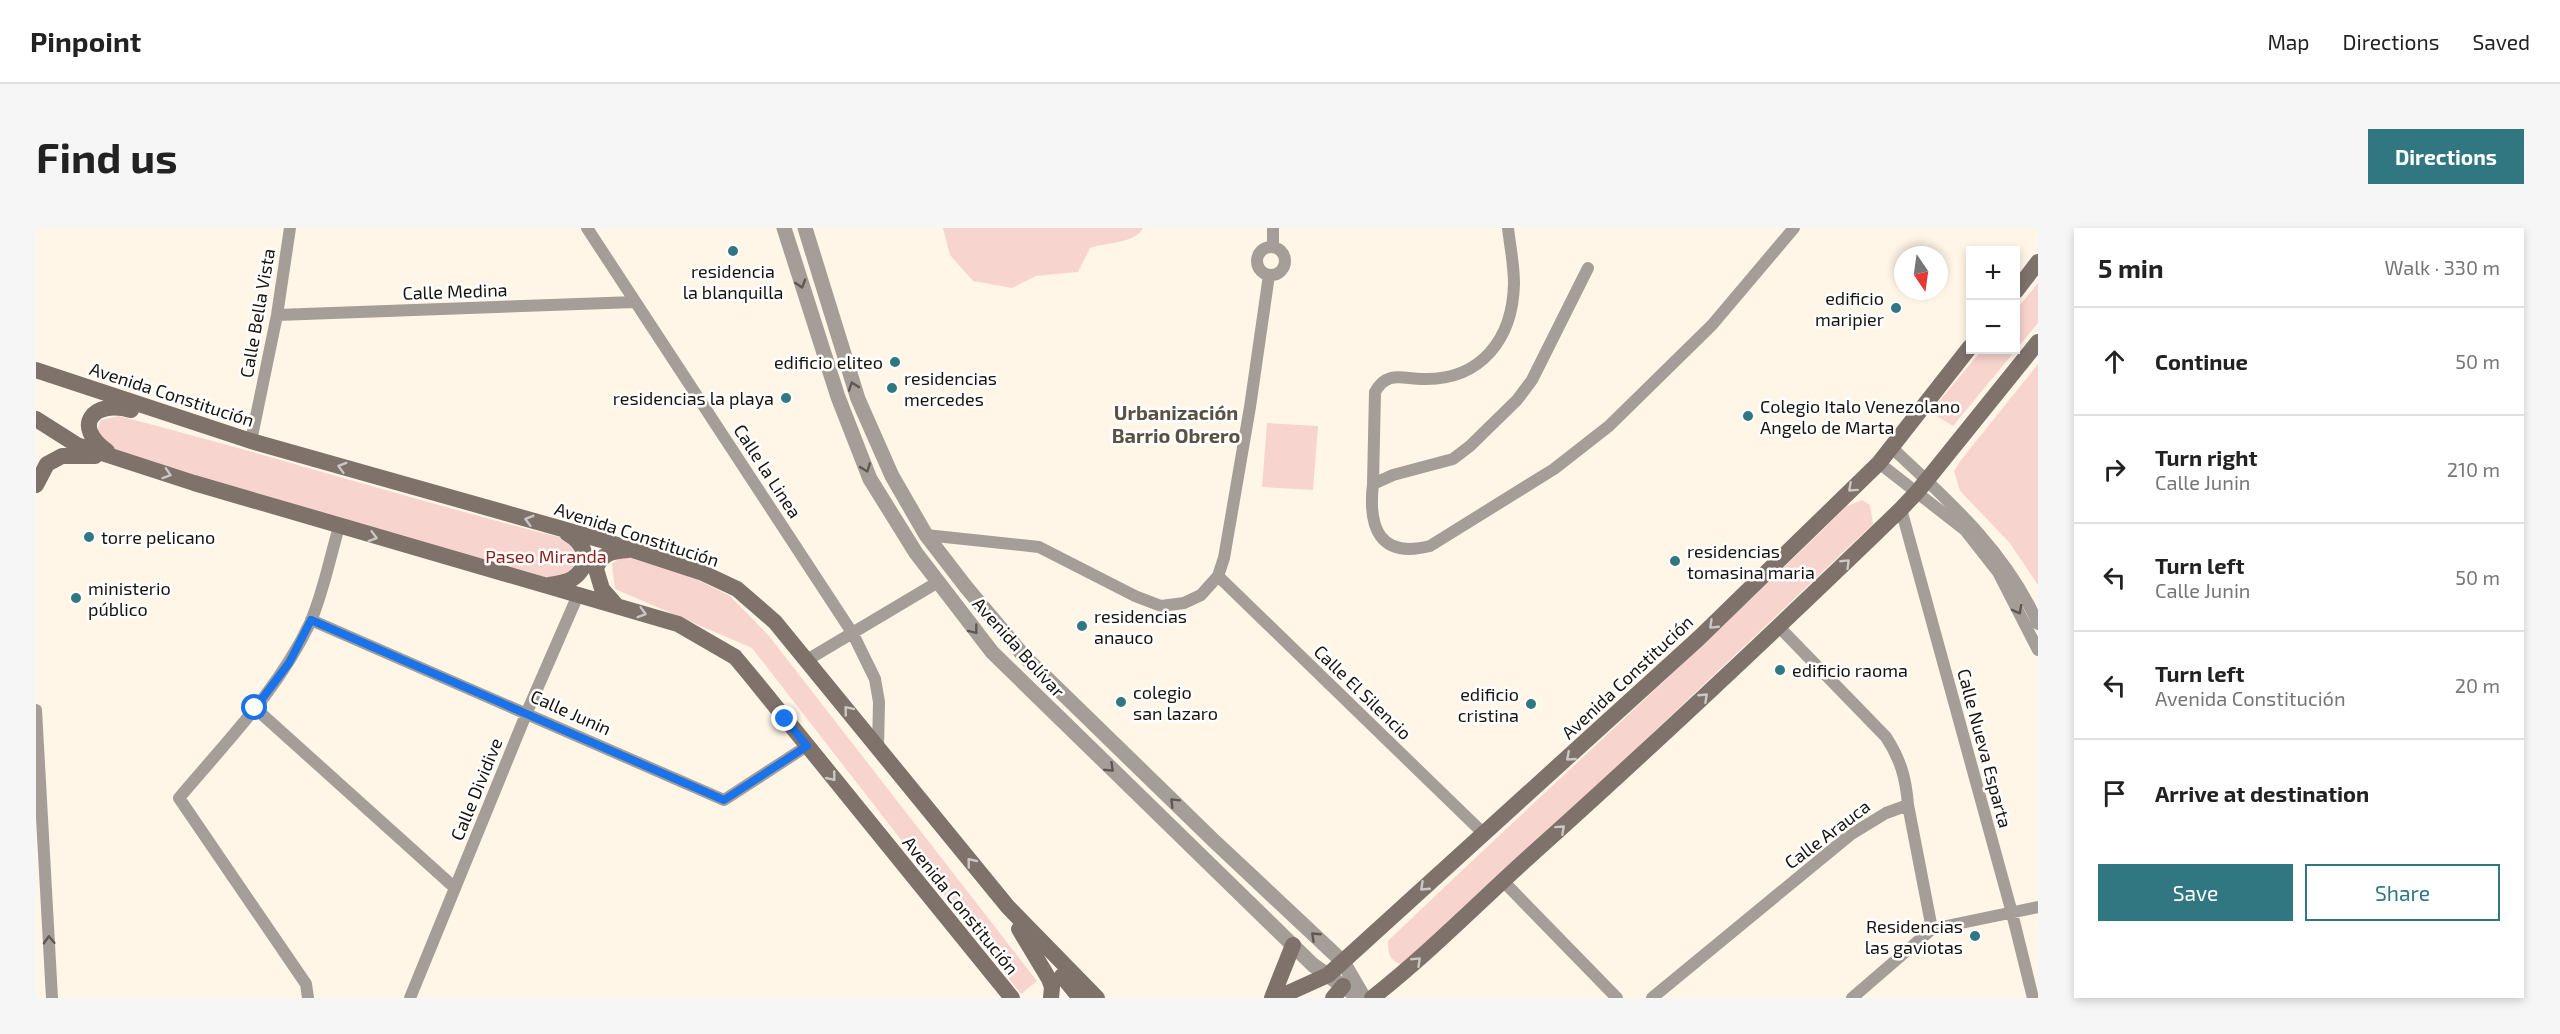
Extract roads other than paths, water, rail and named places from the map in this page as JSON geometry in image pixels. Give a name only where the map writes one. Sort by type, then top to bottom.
[{"type":"main road","points":[[2020,286],[2038,262]]},
{"type":"main road","points":[[1372,998],[1411,967],[1780,627],[1901,509],[2038,342]]},
{"type":"main road","name":"Avenida Constitución","points":[[1277,998],[1328,975],[1699,639],[1879,463],[1966,353]]},
{"type":"main road","name":"Avenida Constitución","points":[[36,370],[251,441],[632,550],[703,573],[737,589],[776,622],[1008,907],[1097,998]]},
{"type":"main road","points":[[133,463],[109,452],[92,438],[89,426],[91,419],[102,408],[121,407],[251,441]]},
{"type":"main road","name":"Avenida Constitución","points":[[36,419],[77,445],[133,463],[339,526],[678,624],[735,657],[1012,998]]},
{"type":"main road","points":[[36,485],[47,464],[62,456],[87,455],[133,463]]},
{"type":"main road","points":[[548,585],[571,579],[584,564],[584,549],[577,539],[562,530]]},
{"type":"main road","points":[[616,605],[598,582],[596,569],[598,563],[611,551],[632,550]]},
{"type":"main road","points":[[1008,907],[1046,972],[1052,987],[1051,998]]},
{"type":"main road","points":[[1008,907],[1080,998]]},
{"type":"main road","points":[[1272,998],[1293,945]]},
{"type":"street","name":"Calle Bella Vista","points":[[251,441],[277,315],[291,228]]},
{"type":"street","name":"Calle la Linea","points":[[587,228],[853,634],[875,679],[879,702],[878,748]]},
{"type":"street","name":"Avenida Bolívar","points":[[784,228],[838,397],[870,480],[916,553],[992,652],[1293,945],[1328,975],[1338,992],[1362,998]]},
{"type":"street","name":"Avenida Bolívar","points":[[805,228],[858,399],[892,476],[926,535],[1023,655],[1213,840],[1343,962],[1362,998]]},
{"type":"street","points":[[1273,228],[1273,247]]},
{"type":"street","points":[[1508,228],[1514,284],[1505,328],[1493,350],[1473,369],[1450,377],[1425,380],[1389,377],[1380,383],[1375,392],[1373,484],[1370,504],[1377,534],[1399,548],[1414,550],[1430,546],[1554,469],[1609,426],[1712,325],[1794,228]]},
{"type":"street","points":[[1273,247],[1281,251],[1285,263],[1281,271],[1269,274],[1259,267],[1258,259],[1264,249],[1273,247]]},
{"type":"street","points":[[1373,484],[1394,475],[1453,459],[1470,446],[1517,399],[1532,380],[1588,268]]},
{"type":"street","points":[[926,535],[1039,547],[1135,596],[1161,606],[1184,603],[1201,595],[1218,576],[1224,558],[1250,407],[1269,274]]},
{"type":"street","name":"Calle Medina","points":[[277,315],[634,302]]},
{"type":"street","points":[[1891,447],[1922,485],[1965,530],[1998,572],[2038,650]]},
{"type":"street","points":[[1879,463],[1922,485],[1974,526],[2006,567],[2038,624]]},
{"type":"street","name":"Calle Nueva Esparta","points":[[1901,509],[2012,913],[2033,998]]},
{"type":"street","points":[[308,998],[306,984],[179,798],[255,708],[289,663],[311,620],[339,526]]},
{"type":"street","name":"Calle El Silencio","points":[[1218,576],[1483,833]]},
{"type":"street","points":[[807,660],[938,582]]},
{"type":"street","name":"Calle Dividive","points":[[410,998],[527,712],[578,595]]},
{"type":"street","name":"Calle Junin","points":[[311,620],[527,712],[724,800],[807,746]]},
{"type":"street","points":[[1780,627],[1886,737],[1898,756],[1906,779],[1908,805],[1932,929]]},
{"type":"street","points":[[255,708],[454,888]]},
{"type":"street","points":[[36,710],[52,998]]},
{"type":"street","name":"Calle Arauca","points":[[1652,998],[1850,836],[1886,813],[1908,805]]},
{"type":"street","points":[[1503,881],[1617,998]]},
{"type":"street","points":[[1852,998],[1932,929],[2038,908]]},
{"type":"place","name":"residencia la blanquilla","points":[[733,251]]},
{"type":"place","name":"edificio maripier","points":[[1896,308]]},
{"type":"place","name":"edificio eliteo","points":[[895,362]]},
{"type":"place","name":"residencias mercedes","points":[[892,388]]},
{"type":"place","name":"residencias la playa","points":[[786,398]]},
{"type":"place","name":"Colegio Italo Venezolano Angelo de Marta","points":[[1748,416]]},
{"type":"place","name":"torre pelicano","points":[[89,537]]},
{"type":"place","name":"residencias tomasina maria","points":[[1675,561]]},
{"type":"place","name":"ministerio público","points":[[76,598]]},
{"type":"place","name":"residencias anauco","points":[[1082,626]]},
{"type":"place","name":"edificio raoma","points":[[1780,670]]},
{"type":"place","name":"colegio san lazaro","points":[[1121,702]]},
{"type":"place","name":"edificio cristina","points":[[1531,704]]},
{"type":"place","name":"Residencias las gaviotas","points":[[1975,936]]},
{"type":"district","name":"Urbanización Barrio Obrero","points":[[1176,424]]},
{"type":"park label","name":"Paseo Miranda","points":[[546,556]]}]
